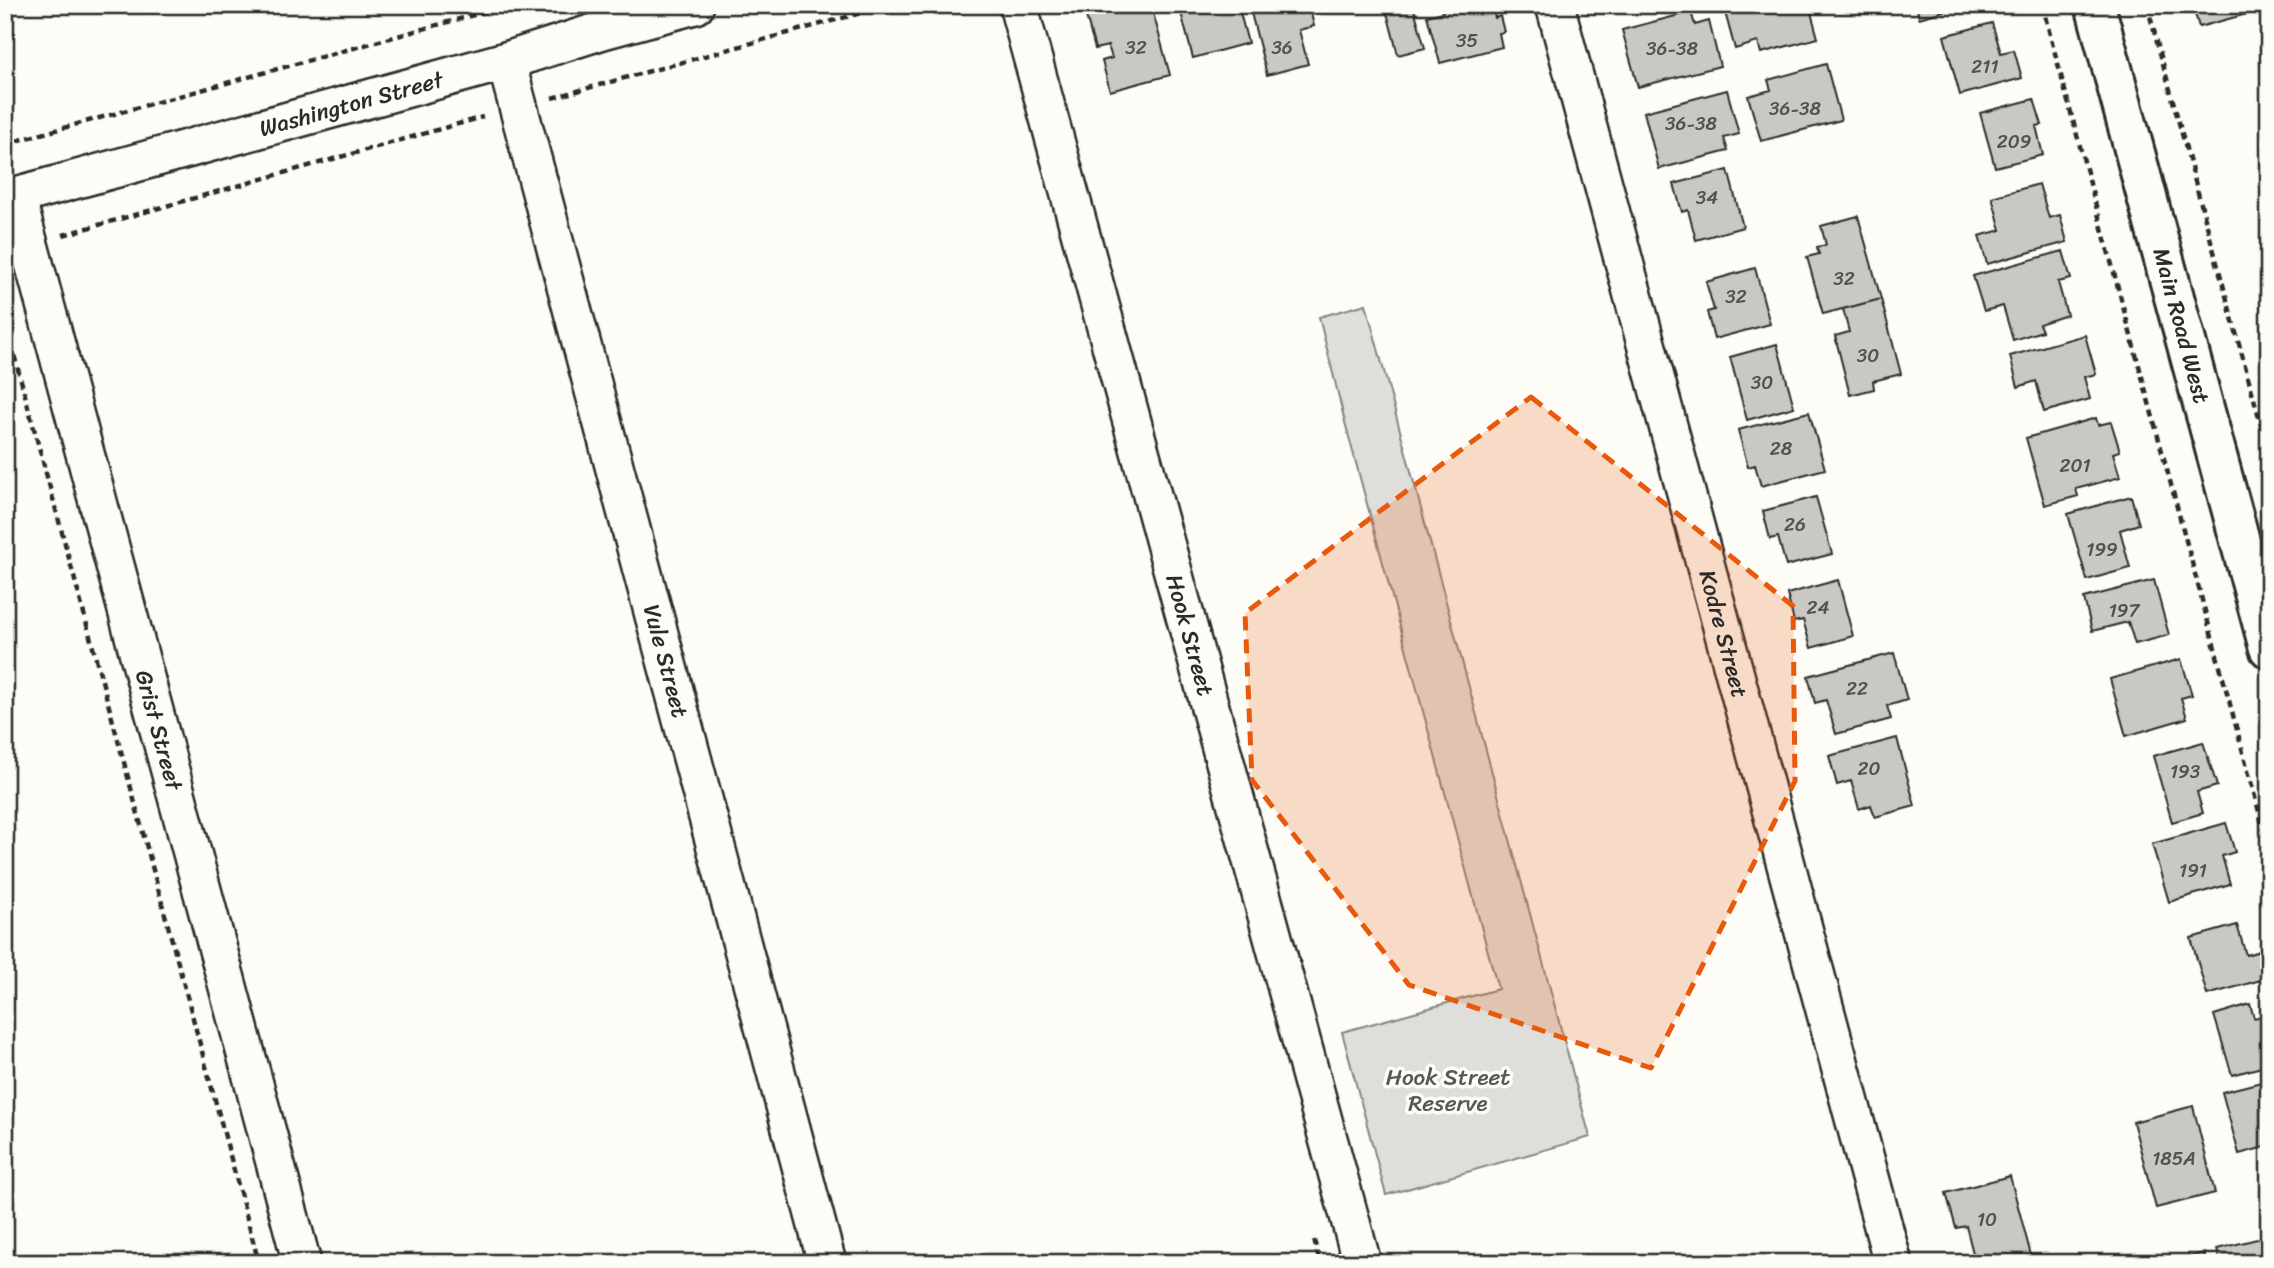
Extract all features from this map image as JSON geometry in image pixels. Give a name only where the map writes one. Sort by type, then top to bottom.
[{"type":"main road","name":"Main Road West","points":[[2095,5],[2269,648]]},
{"type":"street","name":"Washington Street","points":[[11,197],[506,61],[600,18],[695,5]]},
{"type":"street","name":"Hook Street","points":[[1018,5],[1362,1263]]},
{"type":"street","name":"Kodre Street","points":[[1555,5],[1893,1263]]},
{"type":"street","name":"Vule Street","points":[[506,61],[827,1263]]},
{"type":"street","name":"Grist Street","points":[[11,197],[29,245],[302,1263]]},
{"type":"path","points":[[5,144],[510,5]]},
{"type":"path","points":[[29,245],[890,5]]},
{"type":"path","points":[[2042,5],[2269,849]]},
{"type":"path","points":[[2147,5],[2269,454]]},
{"type":"path","points":[[5,321],[259,1263]]},
{"type":"highlighted area","points":[[1531,397],[1793,606],[1795,781],[1651,1068],[1409,985],[1252,780],[1245,613]]},
{"type":"green space","name":"Hook Street Reserve","points":[[1366,304],[1590,1137],[1386,1195],[1342,1032],[1498,989],[1319,317]]},
{"type":"building","points":[[1083,5],[1151,5],[1170,75],[1110,91],[1102,61],[1112,58],[1108,46],[1095,49]]},
{"type":"building","points":[[1179,5],[1238,5],[1248,43],[1193,58]]},
{"type":"building","points":[[1249,5],[1309,5],[1314,26],[1299,30],[1308,64],[1267,75]]},
{"type":"building","points":[[1385,5],[1413,5],[1425,48],[1398,55]]},
{"type":"building","points":[[1441,5],[1491,5],[1495,18],[1500,16],[1504,32],[1499,33],[1502,47],[1440,63],[1427,16],[1443,12]]},
{"type":"building","points":[[1723,5],[1809,5],[1818,38],[1761,53],[1758,42],[1735,49]]},
{"type":"building","points":[[1916,5],[1965,5],[1919,18]]},
{"type":"building","points":[[2189,5],[2252,5],[2254,12],[2199,27],[2193,7],[2190,8]]},
{"type":"building","points":[[1691,12],[1695,25],[1709,21],[1720,66],[1638,87],[1622,30]]},
{"type":"building","points":[[1992,23],[2001,53],[2014,50],[2022,78],[1960,95],[1944,36]]},
{"type":"building","points":[[1826,64],[1841,120],[1761,141],[1748,96],[1771,90],[1768,80]]},
{"type":"building","points":[[1727,90],[1739,134],[1724,138],[1728,151],[1659,169],[1644,112]]},
{"type":"building","points":[[2034,99],[2042,125],[2036,126],[2043,155],[1995,167],[1980,113]]},
{"type":"building","points":[[1728,170],[1743,227],[1696,240],[1688,210],[1682,212],[1674,184]]},
{"type":"building","points":[[2039,184],[2049,218],[2060,215],[2067,242],[1987,264],[1979,236],[2001,230],[1992,197]]},
{"type":"building","points":[[1858,216],[1881,299],[1823,314],[1807,257],[1819,254],[1817,247],[1826,245],[1821,226]]},
{"type":"building","points":[[2063,251],[2071,279],[2058,282],[2067,315],[2039,324],[2042,331],[2013,340],[2003,306],[1984,311],[1973,276]]},
{"type":"building","points":[[1755,268],[1770,324],[1714,339],[1707,312],[1714,310],[1706,282]]},
{"type":"building","points":[[2269,287],[2269,315],[2262,289]]},
{"type":"building","points":[[1881,299],[1901,374],[1873,381],[1874,389],[1850,395],[1835,336],[1849,332],[1843,309]]},
{"type":"building","points":[[2085,335],[2096,374],[2084,377],[2090,399],[2044,412],[2036,381],[2018,387],[2010,356]]},
{"type":"building","points":[[1777,344],[1794,407],[1747,420],[1730,357]]},
{"type":"building","points":[[1809,412],[1825,469],[1761,486],[1755,465],[1748,467],[1738,430]]},
{"type":"building","points":[[2096,418],[2098,425],[2111,422],[2120,451],[2113,453],[2120,477],[2076,489],[2078,496],[2045,505],[2026,438]]},
{"type":"building","points":[[2131,496],[2139,524],[2120,530],[2130,568],[2087,580],[2068,514]]},
{"type":"building","points":[[1816,497],[1832,554],[1786,566],[1778,537],[1770,539],[1763,511]]},
{"type":"building","points":[[1838,580],[1853,636],[1811,648],[1803,620],[1794,622],[1787,594]]},
{"type":"building","points":[[2154,580],[2169,635],[2135,644],[2128,622],[2092,631],[2084,598]]},
{"type":"building","points":[[1894,653],[1907,700],[1887,706],[1891,719],[1836,734],[1826,700],[1815,703],[1808,676]]},
{"type":"building","points":[[2181,659],[2192,695],[2181,698],[2187,718],[2126,736],[2110,679]]},
{"type":"building","points":[[1897,738],[1915,806],[1875,817],[1871,805],[1859,809],[1851,781],[1837,785],[1829,756]]},
{"type":"building","points":[[2203,742],[2217,786],[2197,792],[2203,813],[2172,822],[2153,756]]},
{"type":"building","points":[[2226,823],[2235,852],[2222,856],[2230,884],[2169,902],[2152,844]]},
{"type":"building","points":[[2237,925],[2246,955],[2260,951],[2268,978],[2207,995],[2191,938]]},
{"type":"building","points":[[2250,1004],[2254,1018],[2269,1014],[2269,1065],[2232,1075],[2214,1015]]},
{"type":"building","points":[[2269,1080],[2269,1146],[2239,1154],[2222,1092]]},
{"type":"building","points":[[2193,1106],[2215,1193],[2156,1208],[2133,1122]]},
{"type":"building","points":[[2010,1176],[2033,1263],[1997,1263],[1995,1255],[1975,1261],[1966,1226],[1956,1228],[1946,1193]]},
{"type":"building","points":[[2269,1236],[2269,1263],[2220,1263],[2217,1249]]},
{"type":"building","points":[[2204,1253],[2206,1263],[2165,1263]]}]
